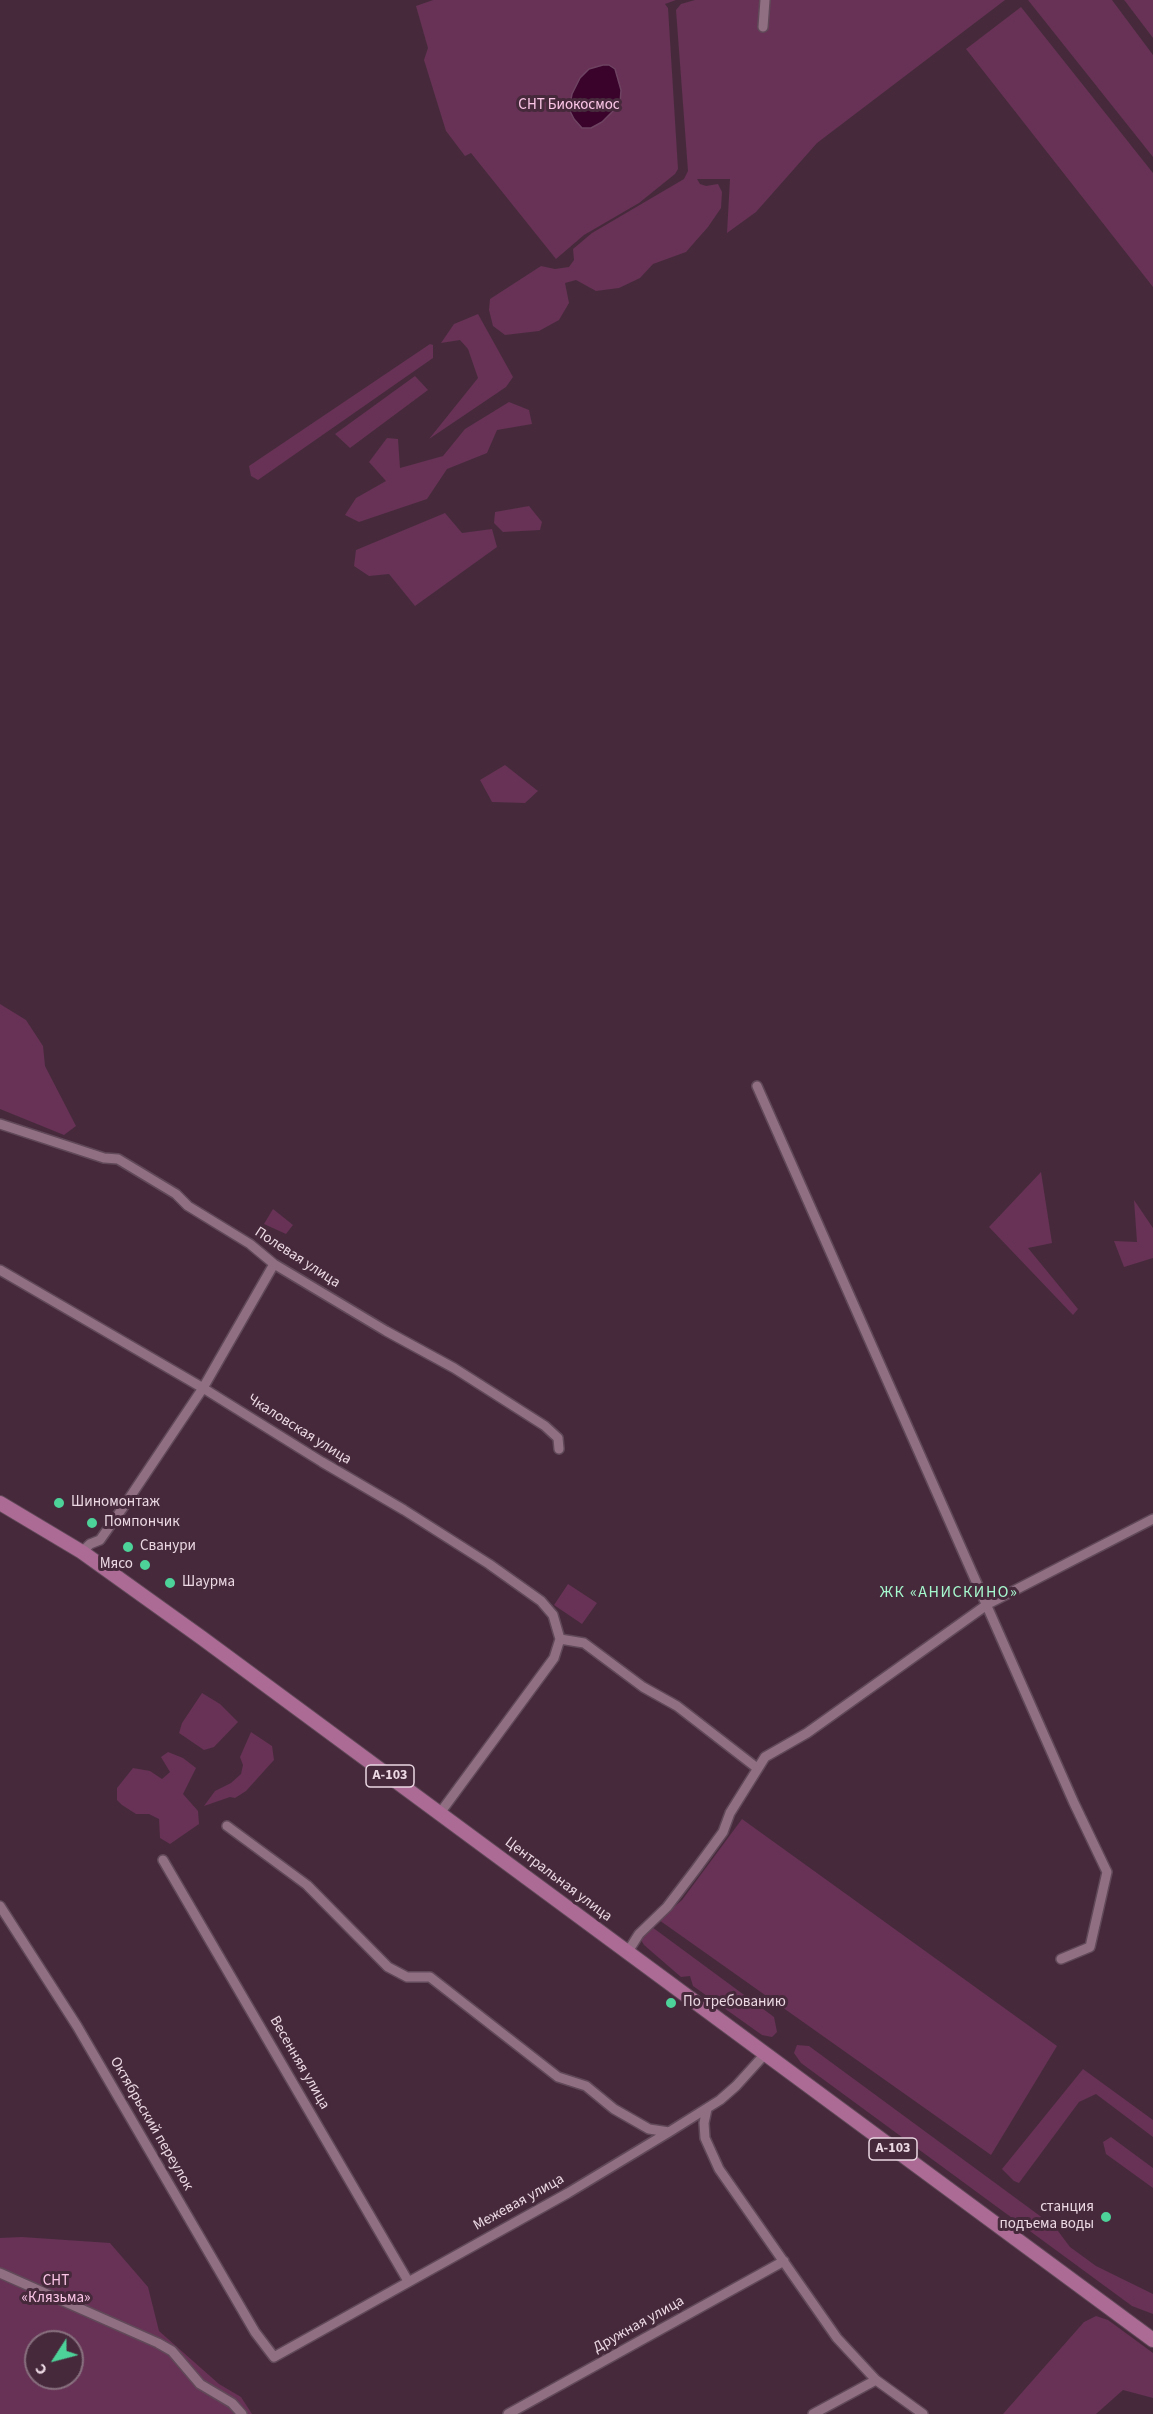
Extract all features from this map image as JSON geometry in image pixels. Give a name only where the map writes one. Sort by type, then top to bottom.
[{"type":"main road","name":"Центральная улица","points":[[0,1503],[82,1552],[440,1813],[1153,2340]]},
{"type":"street","points":[[763,27],[765,0]]},
{"type":"street","points":[[757,1086],[988,1604],[1074,1803],[1107,1872],[1090,1947],[1061,1959]]},
{"type":"street","name":"Полевая улица","points":[[0,1124],[104,1158],[118,1159],[176,1194],[188,1206],[250,1244],[274,1264],[454,1368],[544,1426],[558,1438],[559,1449]]},
{"type":"street","points":[[82,1552],[90,1544],[100,1540],[203,1388],[274,1264]]},
{"type":"street","name":"Чкаловская улица","points":[[0,1270],[203,1388],[489,1564],[541,1601],[553,1615],[560,1639]]},
{"type":"street","points":[[627,1953],[639,1934],[667,1907],[710,1851],[765,1756],[807,1733],[988,1604],[1153,1519]]},
{"type":"street","points":[[440,1813],[541,1678],[554,1658],[560,1639],[584,1643],[643,1687],[677,1706],[757,1768]]},
{"type":"street","points":[[227,1826],[308,1885],[388,1967],[407,1977],[430,1977],[558,2077],[586,2086],[614,2109],[650,2129],[669,2132]]},
{"type":"street","name":"Весенняя улица","points":[[163,1860],[408,2282]]},
{"type":"street","name":"Октябрьский переулок","points":[[0,1906],[77,2026],[249,2322],[273,2357]]},
{"type":"street","name":"Межевая улица","points":[[273,2357],[568,2193],[707,2109],[736,2086],[765,2054]]},
{"type":"street","points":[[707,2109],[704,2123],[705,2138],[719,2169],[837,2338],[876,2380],[923,2414]]},
{"type":"street","name":"Дружная улица","points":[[508,2414],[784,2261]]},
{"type":"street","points":[[0,2273],[159,2343],[172,2351],[200,2384],[232,2403],[242,2414]]},
{"type":"street","points":[[813,2414],[876,2380]]},
{"type":"green space","name":"СНТ Биокосмос","points":[[433,0],[676,0],[665,4],[668,8],[678,169],[675,174],[639,203],[584,235],[556,259],[471,153],[465,156],[446,131],[424,60],[428,48],[416,6]]},
{"type":"green space","points":[[695,0],[1005,0],[817,143],[756,212],[727,233],[730,179],[697,179],[700,184],[706,186],[718,184],[722,192],[721,208],[686,252],[653,264],[640,278],[619,288],[596,291],[576,280],[565,283],[569,303],[559,320],[539,331],[505,335],[493,326],[489,310],[490,299],[541,266],[555,269],[569,267],[574,260],[573,249],[592,233],[684,179],[688,171],[676,10],[681,4]]},
{"type":"green space","points":[[1028,0],[1112,0],[1153,55],[1153,157]]},
{"type":"green space","points":[[1153,0],[1153,38],[1125,1]]},
{"type":"green space","points":[[1021,7],[1153,173],[1153,287],[966,49]]},
{"type":"green space","points":[[478,314],[513,377],[506,387],[429,439],[478,378],[468,349],[460,340],[441,343],[454,324]]},
{"type":"green space","points":[[430,344],[433,345],[433,358],[258,480],[251,476],[249,466]]},
{"type":"green space","points":[[415,376],[428,390],[350,448],[335,434]]},
{"type":"green space","points":[[509,402],[529,410],[532,424],[497,430],[487,453],[447,469],[427,499],[359,522],[345,515],[356,498],[386,481],[369,462],[387,438],[398,439],[400,468],[443,456],[465,429]]},
{"type":"green space","points":[[529,506],[542,522],[540,530],[503,532],[494,523],[495,512]]},
{"type":"green space","points":[[445,513],[462,533],[492,529],[497,547],[415,606],[389,574],[369,576],[354,566],[356,550]]},
{"type":"green space","points":[[505,765],[538,791],[525,803],[492,802],[480,780]]},
{"type":"green space","points":[[0,1004],[26,1020],[43,1046],[45,1066],[76,1126],[64,1135],[0,1109]]},
{"type":"green space","points":[[1041,1172],[1052,1243],[1028,1248],[1078,1309],[1073,1315],[989,1227]]},
{"type":"green space","points":[[1134,1200],[1153,1228],[1153,1258],[1124,1267],[1114,1241],[1137,1242]]},
{"type":"green space","points":[[273,1209],[293,1225],[286,1234],[264,1224]]},
{"type":"green space","points":[[568,1584],[597,1603],[582,1624],[554,1605]]},
{"type":"green space","points":[[202,1693],[220,1704],[238,1722],[214,1747],[204,1750],[179,1733],[182,1723]]},
{"type":"green space","points":[[251,1732],[272,1746],[274,1760],[246,1791],[235,1798],[230,1797],[204,1806],[215,1791],[231,1783],[241,1774],[243,1765],[240,1757]]},
{"type":"green space","points":[[168,1752],[183,1758],[196,1768],[183,1794],[198,1811],[199,1824],[170,1844],[160,1838],[159,1819],[149,1814],[136,1814],[117,1800],[117,1788],[133,1768],[150,1771],[162,1779],[170,1772],[161,1757]]},
{"type":"green space","points":[[742,1819],[1057,2046],[991,2155],[659,1920],[682,1900]]},
{"type":"green space","points":[[652,1927],[774,2017],[777,2032],[772,2037],[762,2035],[693,1986],[690,1976],[681,1977],[644,1945],[640,1938]]},
{"type":"green space","points":[[797,2045],[809,2046],[1055,2227],[1070,2247],[1096,2266],[1153,2294],[1153,2314],[1132,2306],[801,2063],[794,2053]]},
{"type":"green space","points":[[1083,2069],[1153,2120],[1153,2137],[1096,2094],[1079,2102],[1019,2183],[1014,2181],[1002,2169]]},
{"type":"green space","points":[[1111,2137],[1153,2168],[1153,2188],[1106,2154],[1103,2142]]},
{"type":"green space","name":"СНТ «Клязьма»","points":[[22,2237],[110,2243],[148,2287],[159,2331],[219,2384],[241,2397],[252,2414],[0,2414],[0,2238]]},
{"type":"green space","points":[[1096,2316],[1108,2320],[1153,2353],[1153,2398],[1123,2390],[1096,2414],[1003,2414],[1084,2322]]},
{"type":"shaded area","points":[[609,65],[615,69],[621,90],[620,104],[602,122],[591,128],[582,128],[569,109],[572,94],[580,78],[589,69]]},
{"type":"place","name":"Шиномонтаж","points":[[59,1503]]},
{"type":"place","name":"Помпончик","points":[[92,1523]]},
{"type":"place","name":"Сванури","points":[[128,1547]]},
{"type":"place","name":"Мясо","points":[[145,1565]]},
{"type":"place","name":"Шаурма","points":[[170,1583]]},
{"type":"place","name":"По требованию","points":[[671,2003]]},
{"type":"place","name":"станция подъема воды","points":[[1106,2217]]},
{"type":"district","name":"ЖК «АНИСКИНО»","points":[[949,1593]]}]
